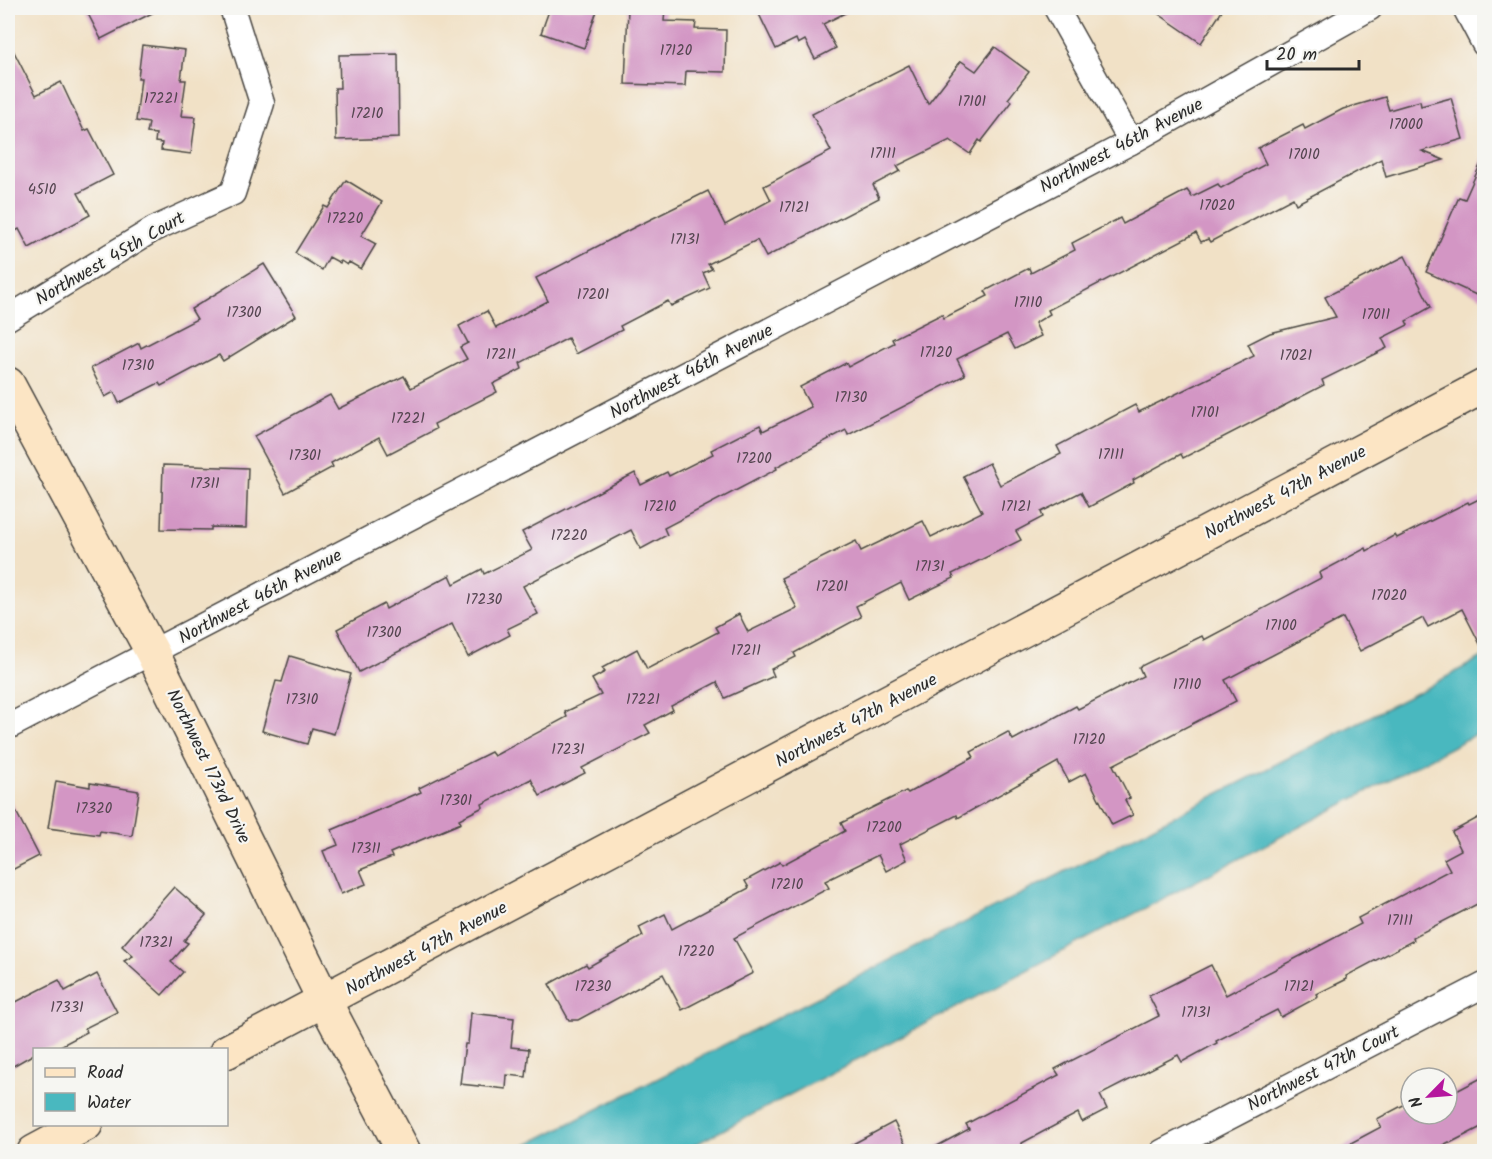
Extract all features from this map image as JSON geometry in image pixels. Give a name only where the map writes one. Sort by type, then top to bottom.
[{"type":"main road","name":"Northwest 173rd Drive","points":[[8,384],[152,652],[325,1002],[404,1152]]},
{"type":"main road","name":"Northwest 47th Avenue","points":[[228,1051],[325,1002],[1485,386]]},
{"type":"main road","points":[[34,1152],[84,1126]]},
{"type":"street","name":"Northwest 45th Court","points":[[8,318],[154,229],[233,193],[262,103],[232,8]]},
{"type":"street","points":[[1056,8],[1131,142]]},
{"type":"street","name":"Northwest 46th Avenue","points":[[8,727],[1131,142],[1370,8]]},
{"type":"street","points":[[1465,8],[1485,44]]},
{"type":"street","name":"Northwest 47th Court","points":[[1162,1152],[1485,985]]},
{"type":"water","points":[[1484,656],[1484,730],[683,1151],[515,1151],[1432,685]]},
{"type":"building","points":[[85,8],[162,8],[101,39]]},
{"type":"building","points":[[550,8],[598,8],[584,48],[541,33]]},
{"type":"building","points":[[628,8],[665,8],[664,21],[696,22],[695,29],[726,30],[725,72],[686,71],[685,86],[625,84]]},
{"type":"building","points":[[756,8],[855,8],[823,24],[836,48],[815,59],[805,40],[798,44],[796,39],[776,49]]},
{"type":"building","points":[[1150,8],[1224,8],[1201,43]]},
{"type":"building","points":[[8,40],[36,95],[61,82],[84,131],[89,129],[113,175],[78,193],[90,215],[29,248],[19,229],[8,235]]},
{"type":"building","points":[[142,45],[185,50],[181,80],[186,80],[181,116],[196,117],[191,154],[161,150],[162,143],[155,142],[156,134],[147,133],[149,123],[136,121]]},
{"type":"building","points":[[995,47],[1029,72],[1008,99],[1012,102],[970,154],[950,140],[897,166],[900,171],[873,185],[879,198],[766,257],[757,240],[708,264],[712,269],[703,273],[710,288],[671,306],[668,301],[620,326],[622,330],[576,354],[568,338],[520,363],[522,369],[493,384],[497,392],[434,424],[436,429],[388,454],[379,437],[331,463],[333,467],[285,493],[254,436],[330,395],[338,409],[404,376],[411,388],[467,359],[460,347],[468,343],[459,326],[487,311],[496,328],[548,301],[536,278],[708,191],[725,225],[771,200],[764,186],[831,151],[812,114],[909,65],[928,104],[961,61],[976,71]]},
{"type":"building","points":[[398,54],[399,138],[336,140],[335,88],[340,88],[339,55]]},
{"type":"building","points":[[1385,97],[1389,110],[1420,101],[1421,106],[1451,98],[1463,139],[1422,151],[1444,160],[1386,177],[1381,159],[1296,204],[1293,198],[1210,242],[1208,239],[1201,242],[1196,233],[1048,310],[1050,314],[1035,323],[1041,336],[1015,349],[1007,334],[957,359],[965,375],[848,435],[846,430],[776,467],[777,469],[664,528],[667,535],[641,549],[631,530],[523,586],[538,614],[507,629],[510,635],[468,657],[452,624],[359,672],[337,629],[384,604],[386,609],[450,575],[454,584],[482,569],[484,574],[532,550],[522,532],[635,473],[641,485],[667,472],[669,476],[713,454],[711,450],[760,425],[763,431],[811,407],[800,387],[846,363],[848,367],[894,343],[892,339],[942,314],[944,318],[988,296],[985,291],[1029,268],[1031,273],[1075,250],[1072,243],[1120,218],[1123,224],[1187,190],[1192,197],[1218,184],[1221,188],[1266,164],[1258,148],[1303,125],[1305,129],[1343,109]]},
{"type":"building","points":[[1485,154],[1485,299],[1426,272],[1459,197],[1465,199]]},
{"type":"building","points":[[346,180],[382,202],[361,236],[376,244],[361,269],[349,262],[347,265],[329,257],[322,270],[295,253],[324,206],[328,208]]},
{"type":"building","points":[[1405,256],[1431,307],[1406,321],[1408,325],[1382,338],[1387,348],[1322,380],[1324,385],[1183,458],[1181,454],[1089,507],[1081,492],[1041,512],[1043,517],[1016,531],[1021,540],[952,574],[954,578],[909,600],[901,583],[856,606],[861,617],[794,653],[796,657],[771,669],[774,676],[725,698],[717,682],[671,706],[673,710],[645,725],[650,733],[582,768],[585,773],[540,796],[531,779],[482,804],[483,807],[459,819],[461,823],[390,853],[392,857],[360,870],[366,884],[341,894],[323,851],[338,845],[332,830],[421,792],[419,788],[491,752],[494,756],[567,717],[565,712],[601,695],[592,679],[605,672],[602,668],[637,649],[647,669],[718,632],[715,627],[739,614],[748,632],[797,608],[781,578],[856,541],[861,551],[923,521],[931,537],[982,512],[963,476],[989,463],[1000,485],[1061,454],[1057,446],[1135,405],[1139,412],[1254,356],[1248,344],[1270,333],[1336,317],[1325,297]]},
{"type":"building","points":[[264,264],[296,316],[223,361],[219,355],[161,386],[159,383],[119,403],[114,392],[105,397],[91,368],[139,343],[141,348],[197,319],[191,309]]},
{"type":"building","points":[[163,465],[248,468],[246,528],[161,529]]},
{"type":"building","points":[[1485,496],[1485,654],[1462,609],[1428,627],[1423,618],[1360,651],[1343,618],[1225,680],[1236,701],[1113,765],[1130,798],[1125,800],[1133,815],[1112,825],[1086,773],[1069,782],[1058,762],[958,818],[957,815],[900,844],[907,860],[886,871],[878,855],[825,881],[829,888],[734,938],[753,973],[682,1010],[663,974],[578,1020],[569,1020],[549,984],[586,964],[588,967],[643,936],[639,927],[665,914],[672,929],[749,888],[745,881],[780,862],[782,865],[845,831],[841,823],[906,791],[908,793],[974,757],[971,752],[1008,732],[1013,740],[1076,706],[1078,709],[1143,676],[1139,667],[1202,636],[1204,640],[1321,578],[1319,573],[1366,548],[1367,551],[1395,535],[1397,538],[1468,502],[1469,504]]},
{"type":"building","points":[[290,656],[351,674],[334,734],[312,728],[307,744],[262,731],[276,681],[282,682]]},
{"type":"building","points":[[56,781],[90,787],[90,783],[139,791],[132,836],[100,831],[99,835],[48,828]]},
{"type":"building","points":[[8,796],[39,856],[8,872]]},
{"type":"building","points":[[1485,814],[1485,900],[1413,937],[1414,940],[1346,976],[1347,979],[1317,994],[1318,997],[1281,1017],[1277,1010],[1216,1041],[1217,1043],[1182,1062],[1178,1055],[1100,1095],[1107,1109],[1082,1122],[1078,1113],[1022,1143],[1010,1152],[926,1152],[969,1129],[966,1124],[1059,1075],[1055,1069],[1159,1016],[1149,996],[1211,965],[1226,995],[1361,924],[1358,918],[1450,870],[1444,859],[1461,850],[1452,832]]},
{"type":"building","points":[[174,887],[206,915],[184,941],[188,943],[171,962],[183,972],[162,995],[124,961],[133,956],[122,946]]},
{"type":"building","points":[[97,974],[117,1012],[85,1028],[87,1032],[57,1048],[33,1048],[33,1055],[8,1069],[8,1006],[59,980],[65,991]]},
{"type":"building","points":[[471,1013],[514,1018],[511,1047],[529,1049],[526,1077],[507,1075],[506,1089],[460,1084]]},
{"type":"building","points":[[1485,1076],[1485,1125],[1429,1152],[1334,1152],[1381,1127],[1377,1119],[1399,1107],[1399,1126],[1459,1126],[1459,1090]]},
{"type":"building","points":[[894,1122],[909,1152],[838,1152]]}]
